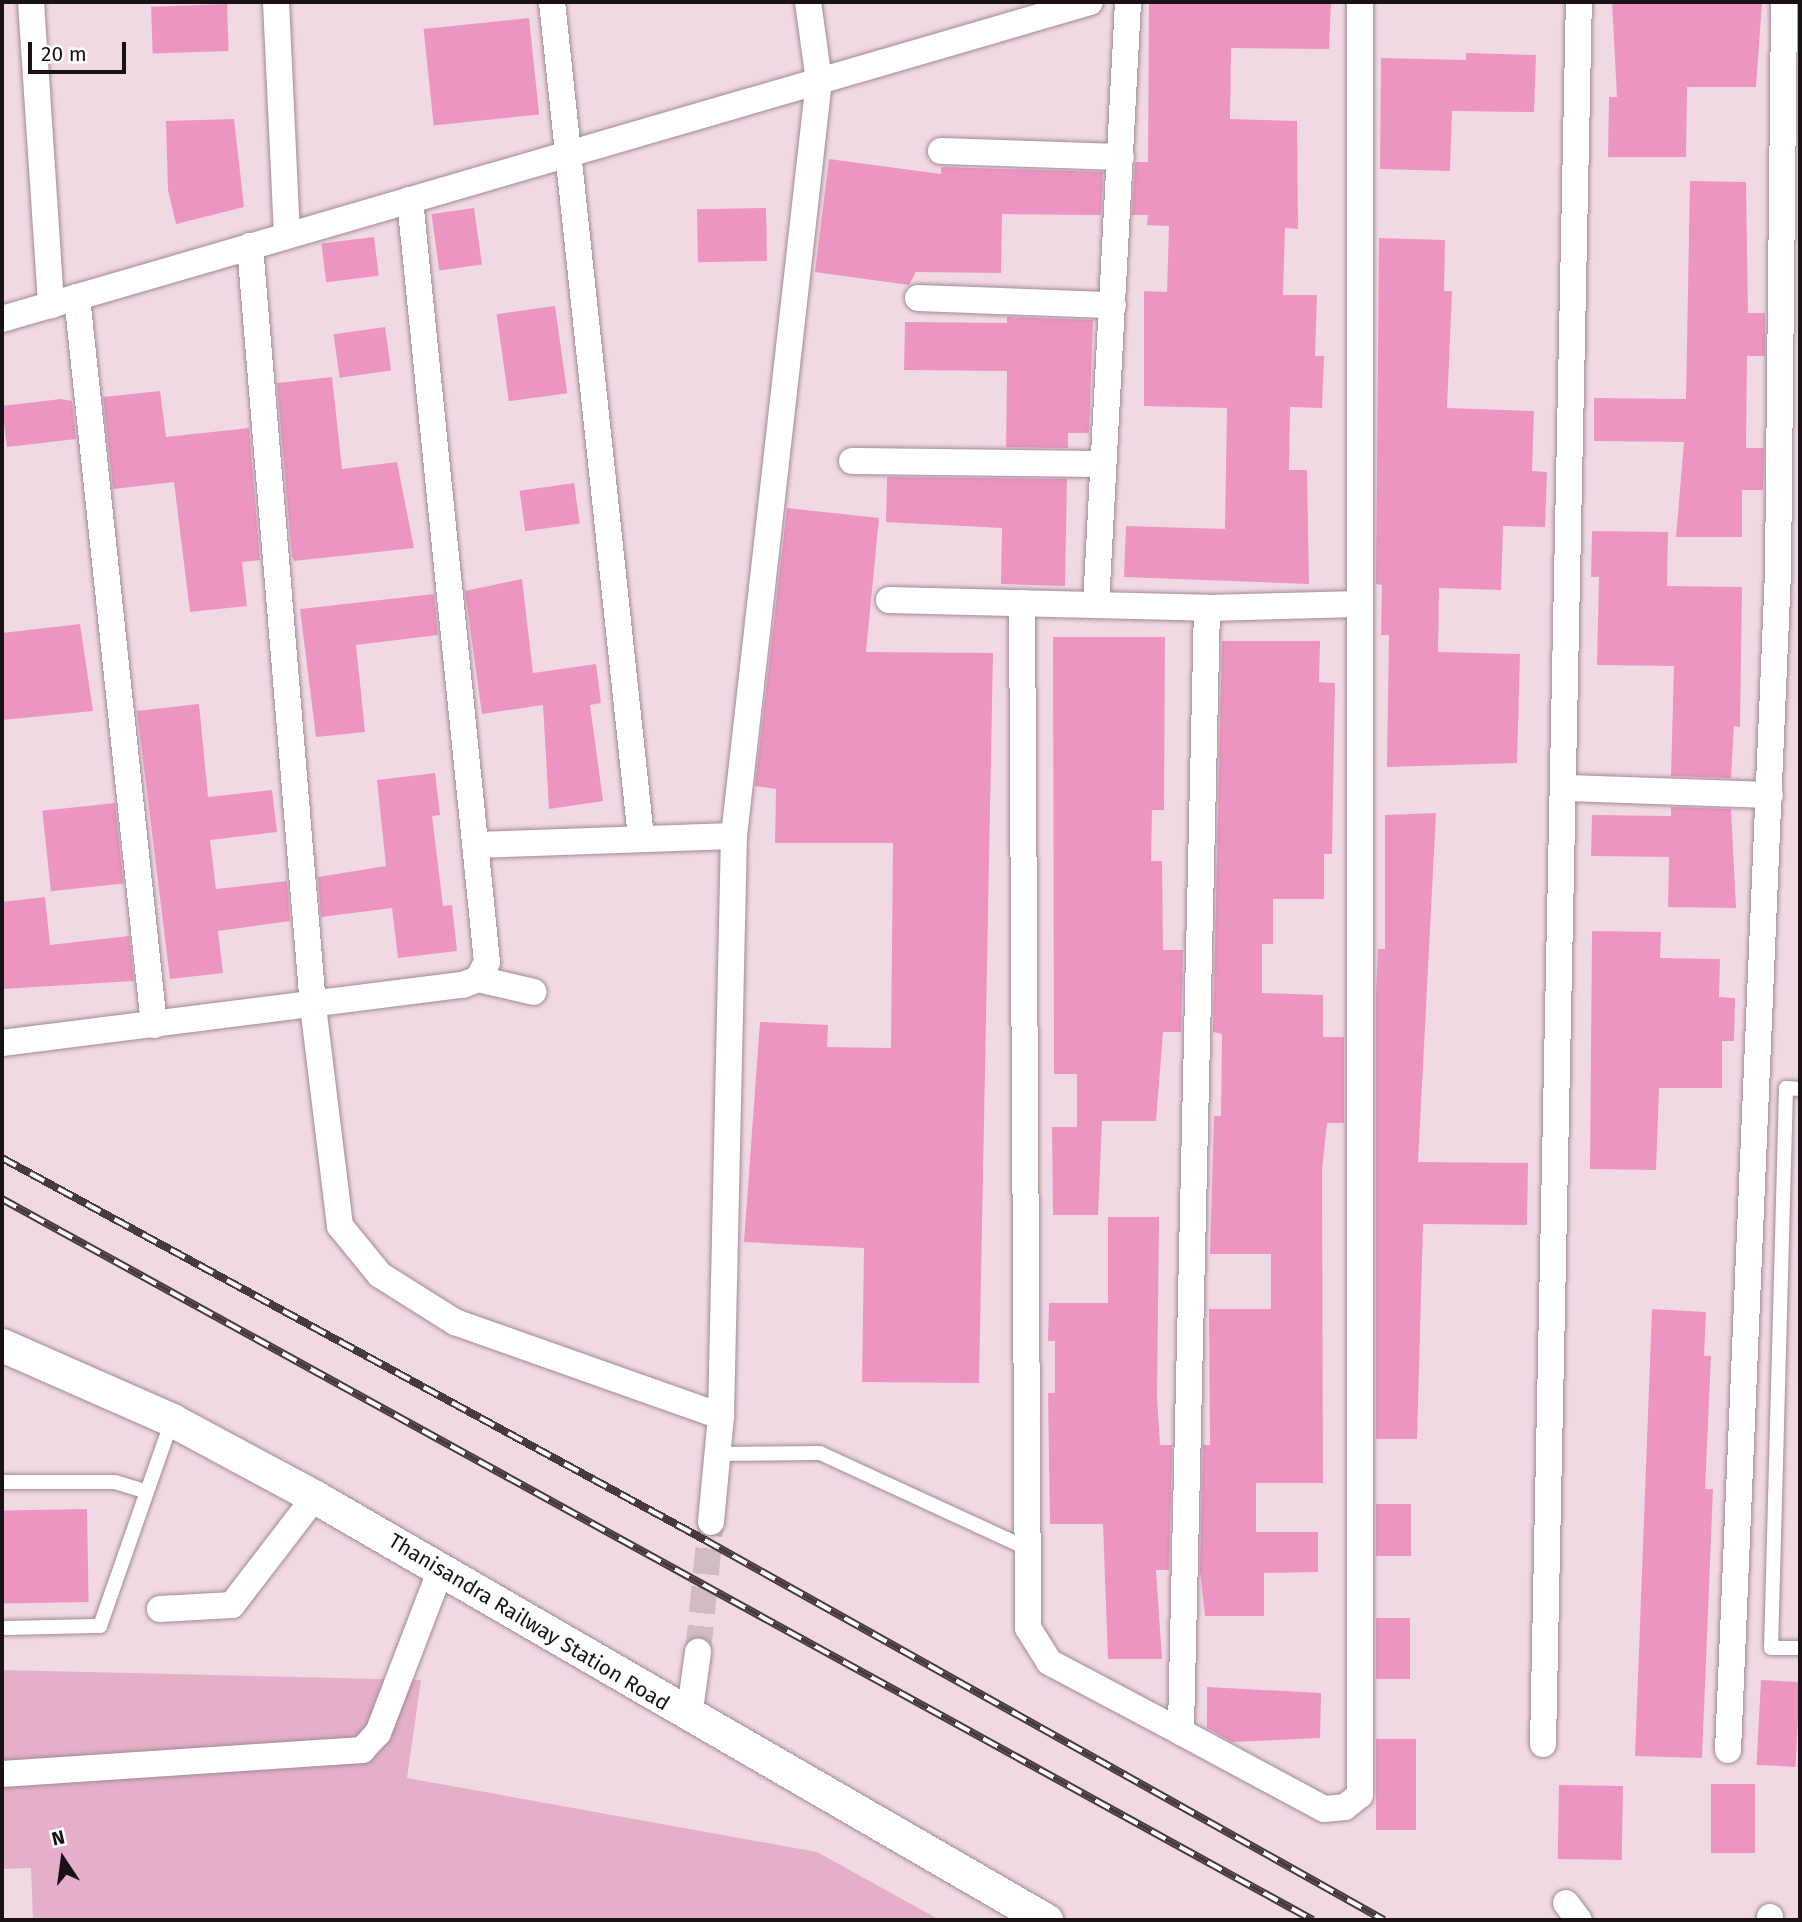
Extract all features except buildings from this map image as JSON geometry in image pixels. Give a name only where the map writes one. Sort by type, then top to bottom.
[{"type":"street","points":[[31,2],[51,304]]},
{"type":"street","points":[[276,2],[287,236]]},
{"type":"street","points":[[552,2],[571,153],[641,837]]},
{"type":"street","points":[[711,1522],[721,1416],[734,836],[819,80],[808,2]]},
{"type":"street","points":[[2,319],[819,80],[1043,8],[1090,2]]},
{"type":"street","points":[[1096,605],[1128,2]]},
{"type":"street","points":[[1022,603],[1028,1628],[1049,1662],[1324,1809],[1345,1807],[1360,1795],[1360,2]]},
{"type":"street","points":[[1543,1744],[1567,788],[1579,2]]},
{"type":"street","points":[[1728,1750],[1770,795],[1789,571],[1784,2]]},
{"type":"street","points":[[941,150],[1121,157]]},
{"type":"street","points":[[410,200],[487,961],[478,979]]},
{"type":"street","points":[[250,246],[313,1006],[340,1226],[380,1275],[456,1322],[721,1416]]},
{"type":"street","points":[[77,297],[154,1025]]},
{"type":"street","points":[[918,298],[1113,305]]},
{"type":"street","points":[[852,461],[1104,464]]},
{"type":"street","points":[[889,600],[1207,608],[1358,604]]},
{"type":"street","points":[[1181,1732],[1207,608]]},
{"type":"street","points":[[1567,788],[1770,795]]},
{"type":"street","points":[[475,845],[641,837],[734,836]]},
{"type":"street","points":[[2,1044],[313,1006],[478,979],[534,992]]},
{"type":"street","name":"Thanisandra Railway Station Road","points":[[2,1345],[172,1420],[315,1497],[689,1717],[1046,1920]]},
{"type":"street","points":[[160,1609],[232,1605],[315,1497]]},
{"type":"street","points":[[2,1774],[362,1750],[378,1733],[441,1569]]},
{"type":"street","points":[[689,1717],[698,1652]]},
{"type":"lane","points":[[1800,1089],[1786,1088],[1771,1648],[1800,1648]]},
{"type":"lane","points":[[2,1628],[100,1626],[144,1492],[172,1420]]},
{"type":"lane","points":[[718,1454],[820,1453],[1027,1548]]},
{"type":"lane","points":[[2,1482],[115,1482],[144,1492]]},
{"type":"shaded area","points":[[2,1670],[421,1680],[407,1778],[817,1852],[940,1920],[33,1920],[31,1868],[2,1869]]},
{"type":"tunnel","points":[[698,1652],[711,1522]]},
{"type":"railway","points":[[2,1158],[705,1540],[1384,1920]]},
{"type":"railway","points":[[2,1199],[1313,1920]]}]
